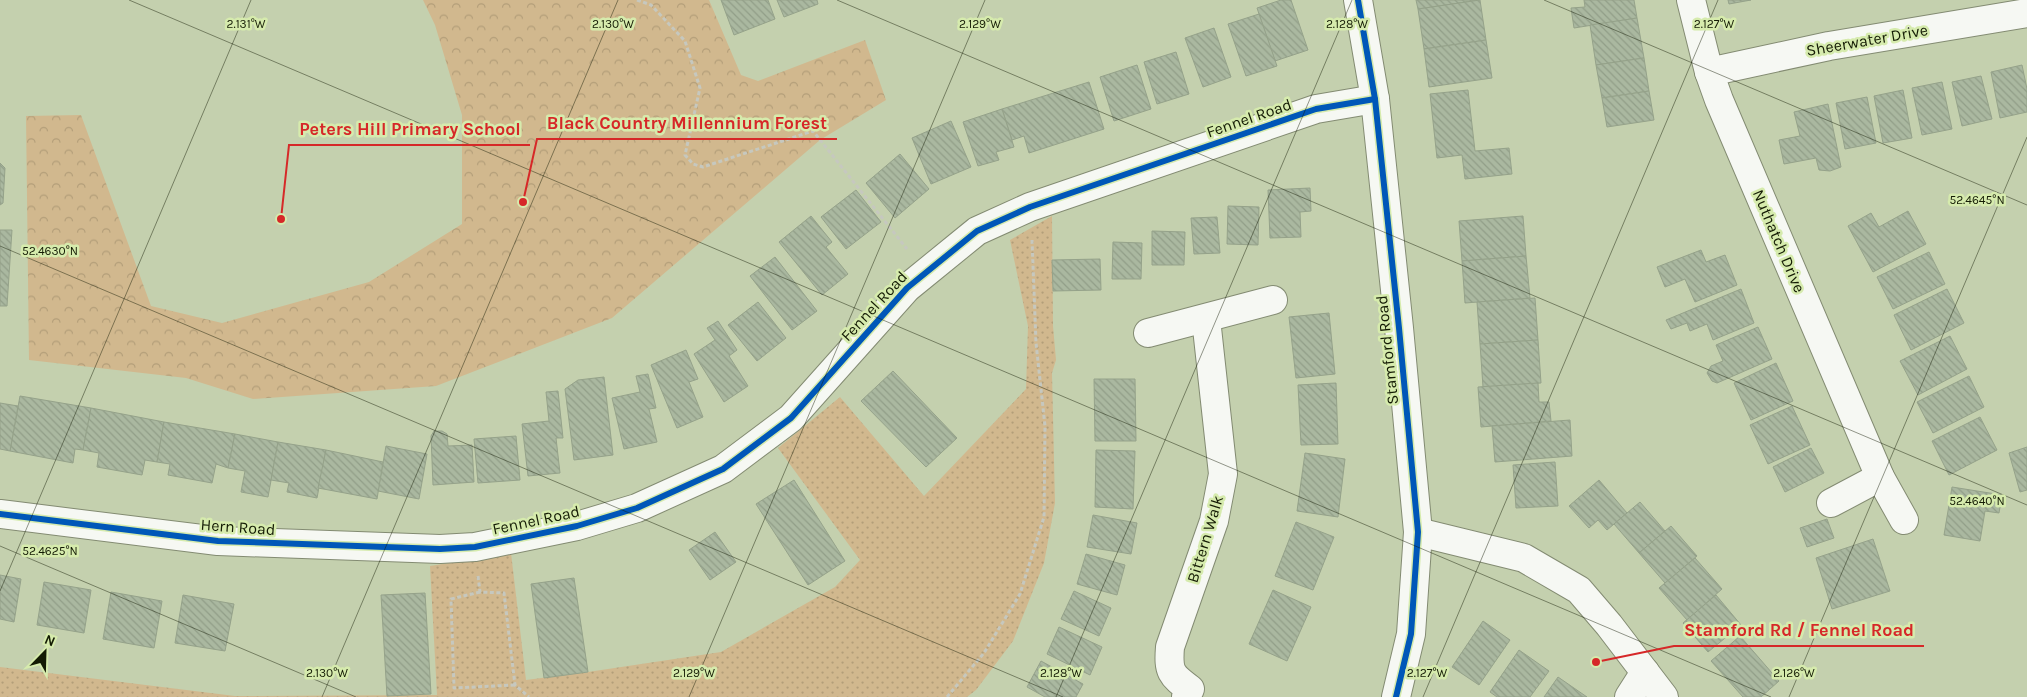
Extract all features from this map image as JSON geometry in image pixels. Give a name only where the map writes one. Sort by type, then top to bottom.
[{"type":"street","name":"Stamford Road","points":[[1358,0],[1375,99],[1418,532],[1411,634],[1396,697]]},
{"type":"street","name":"Nuthatch Drive","points":[[1691,0],[1709,72],[1719,100],[1880,477],[1904,520]]},
{"type":"street","name":"Sheerwater Drive","points":[[1709,72],[2020,9]]},
{"type":"street","name":"Fennel Road","points":[[475,547],[577,526],[638,508],[723,468],[791,418],[907,288],[977,231],[1030,207],[1316,109],[1375,99]]},
{"type":"street","points":[[1148,333],[1273,300]]},
{"type":"street","name":"Bittern Walk","points":[[1194,694],[1174,676],[1169,662],[1170,647],[1214,521],[1223,474],[1206,319]]},
{"type":"street","points":[[1831,503],[1880,477]]},
{"type":"street","name":"Hern Road","points":[[0,514],[218,541],[440,549],[475,547]]},
{"type":"street","points":[[1418,532],[1524,558],[1579,590],[1609,625],[1664,697]]},
{"type":"street","points":[[1629,697],[1645,672]]},
{"type":"path","points":[[636,0],[651,5],[684,41],[700,88],[684,155],[692,164],[703,167],[813,131],[926,272]]},
{"type":"path","points":[[947,697],[984,653],[1020,594],[1044,517],[1044,426],[1036,343],[1030,207]]},
{"type":"path","points":[[475,547],[480,592]]},
{"type":"path","points":[[515,684],[454,688],[451,599],[480,592],[504,593],[515,684],[529,697]]},
{"type":"green space","points":[[423,0],[709,0],[741,75],[758,81],[865,40],[886,100],[820,140],[612,318],[436,386],[253,399],[186,378],[29,360],[26,116],[81,115],[151,306],[222,323],[369,282],[462,224],[462,115],[435,25]]},
{"type":"green space","points":[[1052,216],[1053,326],[1056,360],[1052,373],[1055,503],[1044,563],[1013,641],[976,690],[967,697],[0,697],[0,667],[235,696],[437,695],[430,566],[511,553],[526,680],[721,652],[835,587],[860,560],[778,448],[840,397],[924,496],[1026,389],[1028,326],[1010,240]]},
{"type":"building","points":[[721,0],[768,0],[775,19],[734,35]]},
{"type":"building","points":[[777,0],[817,0],[818,4],[784,17]]},
{"type":"building","points":[[1281,0],[1291,0],[1308,50],[1275,61],[1257,8]]},
{"type":"building","points":[[1416,0],[1480,0],[1418,9]]},
{"type":"building","points":[[1480,0],[1486,40],[1424,49],[1418,9]]},
{"type":"building","points":[[1584,0],[1634,0],[1637,18],[1574,28],[1571,8],[1585,7]]},
{"type":"building","points":[[1728,0],[1751,0],[1729,4]]},
{"type":"building","points":[[1259,14],[1277,66],[1246,76],[1228,24]]},
{"type":"building","points":[[1637,18],[1644,58],[1596,65],[1590,25]]},
{"type":"building","points":[[1214,28],[1231,77],[1203,87],[1185,38]]},
{"type":"building","points":[[1486,40],[1492,78],[1429,87],[1424,49]]},
{"type":"building","points":[[1176,52],[1189,94],[1157,104],[1144,62]]},
{"type":"building","points":[[1644,58],[1649,91],[1602,98],[1596,65]]},
{"type":"building","points":[[1137,65],[1151,109],[1114,121],[1100,77]]},
{"type":"building","points":[[2022,65],[2027,89],[2027,112],[2000,118],[1991,72]]},
{"type":"building","points":[[1981,76],[1992,119],[1962,126],[1952,82]]},
{"type":"building","points":[[1089,82],[1104,129],[1029,153],[1024,136],[1012,140],[1002,109]]},
{"type":"building","points":[[1942,82],[1952,129],[1922,135],[1912,88]]},
{"type":"building","points":[[1468,90],[1475,151],[1509,148],[1512,174],[1465,179],[1462,155],[1437,158],[1430,94]]},
{"type":"building","points":[[1903,90],[1912,138],[1883,143],[1874,96]]},
{"type":"building","points":[[1649,91],[1654,120],[1607,127],[1602,98]]},
{"type":"building","points":[[1867,97],[1876,143],[1845,149],[1836,103]]},
{"type":"building","points":[[1828,104],[1841,167],[1830,171],[1819,170],[1816,158],[1784,164],[1779,140],[1800,136],[1794,112]]},
{"type":"building","points":[[1002,109],[1014,147],[996,152],[999,160],[978,166],[963,122]]},
{"type":"building","points":[[951,121],[971,167],[931,184],[912,138]]},
{"type":"building","points":[[900,154],[929,189],[895,218],[866,183]]},
{"type":"building","points":[[0,163],[5,168],[3,203],[0,205]]},
{"type":"building","points":[[1310,188],[1311,211],[1300,212],[1301,237],[1270,238],[1268,190]]},
{"type":"building","points":[[856,190],[881,222],[846,249],[821,217]]},
{"type":"building","points":[[1228,206],[1259,207],[1258,245],[1227,244]]},
{"type":"building","points":[[1908,211],[1926,244],[1873,272],[1848,226],[1871,213],[1879,227]]},
{"type":"building","points":[[811,216],[832,242],[826,247],[848,274],[822,295],[779,242]]},
{"type":"building","points":[[1523,216],[1526,256],[1462,261],[1459,221]]},
{"type":"building","points":[[1217,217],[1220,253],[1194,254],[1191,218]]},
{"type":"building","points":[[0,230],[12,230],[7,306],[0,306]]},
{"type":"building","points":[[1152,231],[1185,232],[1184,265],[1152,265]]},
{"type":"building","points":[[1113,242],[1142,243],[1141,279],[1112,279]]},
{"type":"building","points":[[1701,250],[1706,262],[1725,255],[1737,285],[1695,302],[1685,279],[1665,287],[1657,267]]},
{"type":"building","points":[[1929,252],[1945,284],[1893,309],[1877,277]]},
{"type":"building","points":[[1526,256],[1530,298],[1465,303],[1462,261]]},
{"type":"building","points":[[775,257],[817,311],[792,330],[750,276]]},
{"type":"building","points":[[1100,259],[1101,290],[1053,291],[1052,260]]},
{"type":"building","points":[[1741,289],[1754,323],[1713,340],[1707,324],[1690,331],[1687,323],[1671,329],[1666,320]]},
{"type":"building","points":[[1947,289],[1964,323],[1911,350],[1894,315]]},
{"type":"building","points":[[1535,298],[1538,340],[1480,344],[1477,302]]},
{"type":"building","points":[[758,302],[786,338],[757,361],[728,325]]},
{"type":"building","points":[[1329,313],[1335,374],[1296,378],[1289,317]]},
{"type":"building","points":[[718,321],[737,350],[729,356],[748,386],[724,402],[694,354],[715,340],[707,328]]},
{"type":"building","points":[[1758,327],[1772,359],[1717,383],[1712,381],[1707,373],[1711,366],[1723,361],[1716,345]]},
{"type":"building","points":[[1950,336],[1967,369],[1918,395],[1900,361]]},
{"type":"building","points":[[1538,340],[1541,383],[1483,387],[1480,344]]},
{"type":"building","points":[[686,350],[698,379],[689,382],[703,417],[677,428],[651,365]]},
{"type":"building","points":[[1776,363],[1793,401],[1751,420],[1734,383]]},
{"type":"building","points":[[893,371],[957,438],[926,467],[861,401]]},
{"type":"building","points":[[648,374],[656,408],[649,409],[657,442],[624,449],[612,398],[640,392],[636,376]]},
{"type":"building","points":[[1969,376],[1984,407],[1933,433],[1917,402]]},
{"type":"building","points":[[604,377],[613,455],[574,460],[565,389],[578,380]]},
{"type":"building","points":[[1094,379],[1135,379],[1136,441],[1095,441]]},
{"type":"building","points":[[1336,383],[1338,444],[1301,445],[1298,385]]},
{"type":"building","points":[[1538,383],[1539,402],[1549,402],[1551,421],[1481,427],[1478,387]]},
{"type":"building","points":[[558,391],[563,438],[556,438],[560,473],[528,476],[522,424],[549,421],[546,392]]},
{"type":"building","points":[[20,396],[91,408],[83,450],[75,449],[73,463],[10,451]]},
{"type":"building","points":[[0,403],[18,406],[10,451],[0,449]]},
{"type":"building","points":[[1792,406],[1810,445],[1768,464],[1750,425]]},
{"type":"building","points":[[91,408],[164,422],[157,462],[145,460],[142,475],[97,467],[99,453],[83,450]]},
{"type":"building","points":[[1980,417],[1997,450],[1949,475],[1932,441]]},
{"type":"building","points":[[1570,420],[1572,456],[1495,462],[1492,426]]},
{"type":"building","points":[[164,422],[235,434],[228,468],[216,464],[212,483],[168,475],[170,464],[157,462]]},
{"type":"building","points":[[434,431],[442,431],[447,434],[448,446],[472,445],[474,482],[433,485],[431,436]]},
{"type":"building","points":[[235,434],[278,442],[268,497],[241,492],[245,471],[228,468]]},
{"type":"building","points":[[516,436],[520,480],[478,483],[474,439]]},
{"type":"building","points":[[278,442],[326,450],[317,498],[287,492],[289,483],[271,480]]},
{"type":"building","points":[[386,446],[427,454],[419,499],[378,491]]},
{"type":"building","points":[[2027,447],[2027,490],[2020,492],[2009,453]]},
{"type":"building","points":[[1811,448],[1824,473],[1785,492],[1773,467]]},
{"type":"building","points":[[326,450],[383,462],[377,499],[318,488]]},
{"type":"building","points":[[1096,450],[1135,451],[1133,509],[1095,507]]},
{"type":"building","points":[[1305,453],[1345,459],[1338,517],[1297,511]]},
{"type":"building","points":[[1555,462],[1558,506],[1516,508],[1513,465]]},
{"type":"building","points":[[794,480],[845,561],[808,585],[756,504]]},
{"type":"building","points":[[1599,480],[1627,513],[1607,530],[1598,520],[1589,528],[1569,506]]},
{"type":"building","points":[[1952,487],[2002,495],[1999,513],[1985,511],[1980,541],[1944,535]]},
{"type":"building","points":[[1640,502],[1665,531],[1639,553],[1614,524]]},
{"type":"building","points":[[1093,515],[1137,523],[1131,554],[1087,547]]},
{"type":"building","points":[[1827,519],[1834,538],[1807,547],[1800,528]]},
{"type":"building","points":[[1296,522],[1334,537],[1313,590],[1275,576]]},
{"type":"building","points":[[1671,526],[1697,556],[1665,583],[1639,553]]},
{"type":"building","points":[[715,532],[736,562],[710,580],[689,550]]},
{"type":"building","points":[[1873,539],[1890,591],[1832,609],[1816,558]]},
{"type":"building","points":[[1086,554],[1125,565],[1117,595],[1077,584]]},
{"type":"building","points":[[1695,558],[1722,589],[1687,620],[1659,588]]},
{"type":"building","points":[[0,575],[21,579],[14,622],[0,619]]},
{"type":"building","points":[[574,578],[588,672],[544,678],[531,584]]},
{"type":"building","points":[[44,582],[91,590],[84,633],[37,625]]},
{"type":"building","points":[[1273,590],[1311,607],[1287,661],[1249,644]]},
{"type":"building","points":[[1074,591],[1111,608],[1099,636],[1061,619]]},
{"type":"building","points":[[111,592],[162,601],[154,648],[103,639]]},
{"type":"building","points":[[425,593],[431,694],[387,696],[381,595]]},
{"type":"building","points":[[183,595],[234,604],[225,651],[175,643]]},
{"type":"building","points":[[1716,595],[1741,625],[1708,652],[1683,623]]},
{"type":"building","points":[[1483,621],[1510,640],[1479,685],[1452,667]]},
{"type":"building","points":[[1059,627],[1102,647],[1090,675],[1047,654]]},
{"type":"building","points":[[1740,636],[1779,681],[1761,697],[1743,697],[1711,661]]},
{"type":"building","points":[[1519,650],[1549,671],[1530,697],[1497,697],[1490,692]]},
{"type":"building","points":[[1041,661],[1083,684],[1076,697],[1045,697],[1027,687]]},
{"type":"building","points":[[1558,677],[1587,697],[1544,697]]},
{"type":"cycle path","points":[[1358,0],[1375,99],[1418,532],[1411,634],[1396,697]]},
{"type":"cycle path","points":[[0,514],[218,541],[440,549],[475,547],[577,526],[637,508],[723,469],[791,418],[907,288],[977,231],[1030,207],[1316,109],[1375,99]]},
{"type":"place","name":"Black Country Millennium Forest","points":[[523,202]]},
{"type":"place","name":"Peters Hill Primary School","points":[[281,219]]},
{"type":"place","name":"Stamford Rd / Fennel Road","points":[[1596,662]]}]
